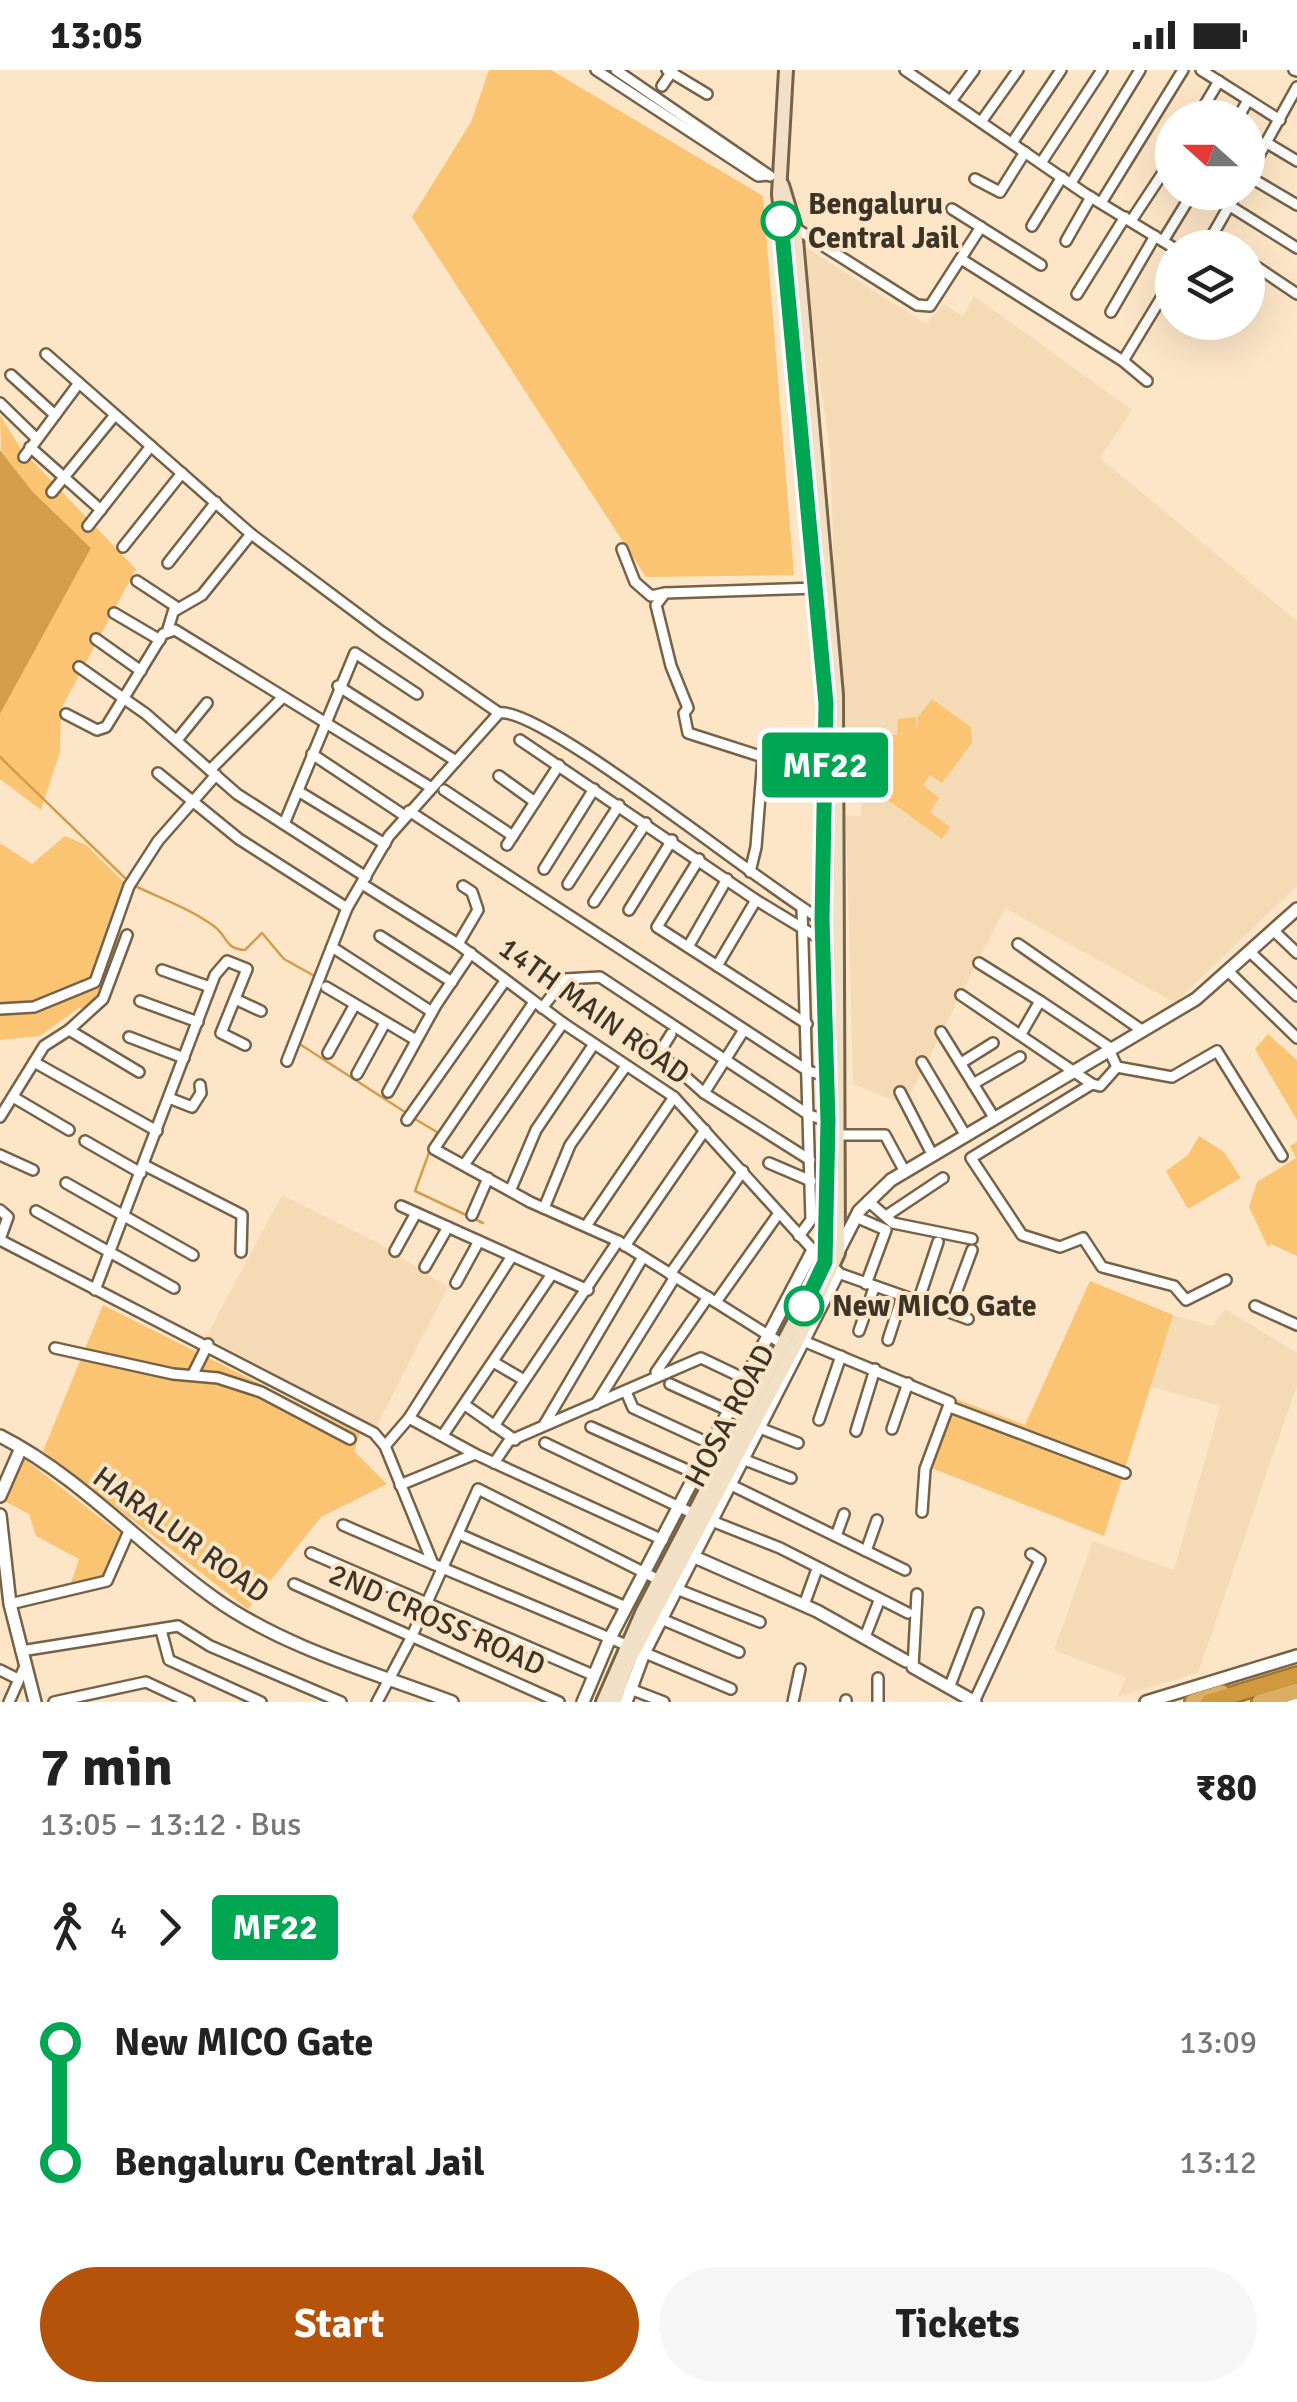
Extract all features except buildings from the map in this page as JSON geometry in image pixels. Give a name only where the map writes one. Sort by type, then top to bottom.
[{"type":"highway","points":[[1193,1702],[1297,1673]]},
{"type":"highway","points":[[1209,1702],[1297,1673]]},
{"type":"highway","points":[[1240,1702],[1297,1688]]},
{"type":"highway","points":[[1260,1702],[1297,1688]]},
{"type":"main road","name":"HOSA ROAD","points":[[603,1702],[802,1340],[829,1259],[838,1135],[831,991],[822,940],[826,704],[777,180],[786,70]]},
{"type":"main road","name":"HOSA ROAD","points":[[722,1483],[728,1452],[829,1259],[827,1076],[836,695],[795,228],[777,180]]},
{"type":"main road","name":"HOSA ROAD","points":[[614,1702],[625,1687],[635,1650],[658,1618],[669,1585],[691,1555],[704,1518]]},
{"type":"street","points":[[596,70],[758,176],[777,180]]},
{"type":"street","points":[[616,70],[762,166],[777,180]]},
{"type":"street","points":[[905,70],[1091,197],[1155,236]]},
{"type":"street","points":[[921,81],[930,70]]},
{"type":"street","points":[[950,101],[974,70]]},
{"type":"street","points":[[981,122],[1018,70]]},
{"type":"street","points":[[1012,143],[1062,70]]},
{"type":"street","points":[[1041,163],[1102,70]]},
{"type":"street","points":[[1032,226],[1140,70]]},
{"type":"street","points":[[1101,203],[1183,70]]},
{"type":"street","points":[[1201,70],[1248,100]]},
{"type":"street","points":[[662,86],[670,71],[708,94]]},
{"type":"street","points":[[1208,100],[1219,82]]},
{"type":"street","points":[[1297,88],[1266,143],[1297,162]]},
{"type":"street","points":[[1265,111],[1280,120]]},
{"type":"street","points":[[975,179],[1000,192],[1025,152]]},
{"type":"street","points":[[1077,294],[1155,182]]},
{"type":"street","points":[[1265,186],[1297,204]]},
{"type":"street","points":[[1066,242],[1091,197]]},
{"type":"street","points":[[952,210],[1041,265]]},
{"type":"street","points":[[1236,210],[1297,248]]},
{"type":"street","points":[[795,228],[918,305],[930,306],[980,227]]},
{"type":"street","points":[[1111,312],[1155,244]]},
{"type":"street","points":[[961,258],[1122,361],[1147,382]]},
{"type":"street","points":[[1265,272],[1297,294]]},
{"type":"street","points":[[1122,361],[1155,308]]},
{"type":"street","points":[[46,354],[251,534],[382,632],[499,712],[525,717],[572,746],[822,920]]},
{"type":"street","points":[[11,375],[55,415]]},
{"type":"street","points":[[30,448],[79,383]]},
{"type":"street","points":[[0,403],[30,448],[100,510]]},
{"type":"street","points":[[52,492],[115,415]]},
{"type":"street","points":[[88,526],[151,446]]},
{"type":"street","points":[[123,547],[182,473]]},
{"type":"street","points":[[168,563],[216,502]]},
{"type":"street","points":[[66,714],[102,730],[168,629],[176,610],[202,595],[251,534]]},
{"type":"street","points":[[622,549],[640,588],[651,596],[817,588]]},
{"type":"street","points":[[137,581],[176,610]]},
{"type":"street","points":[[666,593],[656,605],[688,708],[684,713],[688,733],[762,757],[825,766]]},
{"type":"street","points":[[114,613],[160,640]]},
{"type":"street","points":[[168,629],[430,787]]},
{"type":"street","points":[[96,639],[141,672]]},
{"type":"street","points":[[284,824],[338,686],[355,654],[417,694]]},
{"type":"street","name":"14TH MAIN ROAD","points":[[79,667],[284,824],[674,1097],[799,1236],[829,1259]]},
{"type":"street","points":[[338,686],[456,761]]},
{"type":"street","points":[[0,1008],[34,1007],[95,982],[131,883],[158,841],[192,806],[213,772],[282,698]]},
{"type":"street","points":[[176,740],[208,702]]},
{"type":"street","points":[[287,1061],[347,908],[385,844],[430,787],[499,712]]},
{"type":"street","points":[[520,740],[756,900],[822,940]]},
{"type":"street","points":[[312,754],[808,1071],[827,1076]]},
{"type":"street","points":[[750,872],[762,757]]},
{"type":"street","points":[[444,790],[510,841],[559,766]]},
{"type":"street","points":[[158,773],[192,806],[347,908]]},
{"type":"street","points":[[499,776],[534,802]]},
{"type":"street","points":[[544,869],[594,789]]},
{"type":"street","points":[[298,791],[385,844]]},
{"type":"street","points":[[568,884],[619,805]]},
{"type":"street","points":[[594,902],[646,823]]},
{"type":"street","points":[[630,910],[672,840]]},
{"type":"street","points":[[699,860],[657,927],[807,1024]]},
{"type":"street","points":[[688,947],[726,879]]},
{"type":"street","points":[[458,944],[478,910],[472,892],[462,886]]},
{"type":"street","points":[[717,966],[756,900]]},
{"type":"street","points":[[799,1236],[811,1220],[802,909]]},
{"type":"street","points":[[583,1702],[610,1638],[771,1337],[868,1201],[905,1172],[1196,999],[1297,909]]},
{"type":"street","points":[[1274,930],[1297,953]]},
{"type":"street","points":[[0,1117],[44,1046],[69,1030],[102,999],[127,934]]},
{"type":"street","points":[[380,936],[452,982]]},
{"type":"street","points":[[1018,944],[1143,1031]]},
{"type":"street","points":[[332,947],[432,1012]]},
{"type":"street","points":[[1250,952],[1297,996]]},
{"type":"street","points":[[388,1092],[432,1012],[472,954]]},
{"type":"street","points":[[95,1290],[210,988],[220,966],[227,961],[242,964],[246,969],[221,1033],[245,1044]]},
{"type":"street","points":[[978,963],[1040,1000],[1110,1050],[1117,1068]]},
{"type":"street","points":[[162,970],[210,988]]},
{"type":"street","points":[[1229,972],[1297,1038]]},
{"type":"street","points":[[784,1345],[621,1244],[434,1149],[538,1005],[565,979],[600,978],[809,1115],[828,1121]]},
{"type":"street","points":[[407,1120],[505,982]]},
{"type":"street","points":[[326,987],[416,1040]]},
{"type":"street","points":[[961,995],[1092,1084]]},
{"type":"street","points":[[235,999],[261,1011]]},
{"type":"street","points":[[1021,1034],[1040,1000]]},
{"type":"street","points":[[140,1001],[198,1022]]},
{"type":"street","points":[[328,1052],[354,1006]]},
{"type":"street","points":[[464,1165],[563,1022]]},
{"type":"street","points":[[357,1074],[384,1023]]},
{"type":"street","points":[[69,1030],[139,1072]]},
{"type":"street","points":[[704,1093],[744,1030]]},
{"type":"street","points":[[941,1032],[995,1120]]},
{"type":"street","points":[[658,1055],[671,1034]]},
{"type":"street","points":[[129,1037],[184,1058]]},
{"type":"street","points":[[641,1037],[704,1093],[810,1160]]},
{"type":"street","points":[[960,1064],[993,1043]]},
{"type":"street","points":[[511,1190],[536,1130],[594,1044]]},
{"type":"street","points":[[1117,1068],[1172,1077],[1217,1051],[1282,1156]]},
{"type":"street","points":[[973,1084],[1020,1056]]},
{"type":"street","points":[[34,1062],[157,1131]]},
{"type":"street","points":[[922,1062],[966,1136]]},
{"type":"street","points":[[544,1208],[570,1145],[626,1066]]},
{"type":"street","points":[[1117,1068],[1108,1082],[1092,1084],[971,1158],[1019,1232],[1060,1247],[1083,1238],[1102,1267],[1174,1286],[1186,1300],[1226,1280]]},
{"type":"street","points":[[169,1098],[192,1107],[201,1094],[200,1084]]},
{"type":"street","points":[[900,1092],[933,1156]]},
{"type":"street","points":[[586,1226],[674,1097]]},
{"type":"street","points":[[12,1098],[69,1130]]},
{"type":"street","points":[[494,1426],[706,1130]]},
{"type":"street","points":[[838,1135],[884,1135],[905,1172]]},
{"type":"street","points":[[85,1141],[242,1215],[240,1252]]},
{"type":"street","points":[[0,1156],[33,1170]]},
{"type":"street","points":[[769,1163],[810,1181]]},
{"type":"street","points":[[595,1406],[672,1276],[743,1171]]},
{"type":"street","points":[[472,1215],[488,1178]]},
{"type":"street","points":[[886,1216],[943,1178]]},
{"type":"street","points":[[66,1183],[193,1255]]},
{"type":"street","points":[[868,1201],[902,1225],[972,1238]]},
{"type":"street","points":[[402,1206],[588,1290]]},
{"type":"street","points":[[0,1210],[8,1217],[0,1240],[360,1424],[385,1446],[433,1564]]},
{"type":"street","points":[[36,1212],[174,1288]]},
{"type":"street","points":[[395,1251],[416,1213]]},
{"type":"street","points":[[655,1375],[778,1213]]},
{"type":"street","points":[[856,1217],[886,1230],[859,1331]]},
{"type":"street","points":[[424,1267],[448,1228]]},
{"type":"street","points":[[456,1284],[479,1242]]},
{"type":"street","points":[[918,1302],[938,1242]]},
{"type":"street","points":[[949,1312],[972,1250]]},
{"type":"street","points":[[385,1446],[409,1418],[512,1256]]},
{"type":"street","points":[[542,1428],[642,1257]]},
{"type":"street","points":[[829,1259],[870,1286],[968,1318]]},
{"type":"street","points":[[443,1435],[552,1274]]},
{"type":"street","points":[[888,1340],[902,1297]]},
{"type":"street","points":[[1255,1306],[1297,1325]]},
{"type":"street","points":[[704,1518],[722,1483],[746,1460],[802,1340],[950,1402],[926,1470],[922,1512]]},
{"type":"street","points":[[193,1374],[208,1344]]},
{"type":"street","points":[[55,1348],[173,1374],[193,1374],[261,1392],[350,1440]]},
{"type":"street","points":[[819,1420],[841,1356]]},
{"type":"street","points":[[494,1463],[504,1445],[627,1394],[655,1375],[701,1358],[762,1388]]},
{"type":"street","points":[[495,1363],[524,1380]]},
{"type":"street","points":[[856,1431],[874,1369]]},
{"type":"street","points":[[892,1429],[908,1383]]},
{"type":"street","points":[[670,1384],[746,1418]]},
{"type":"street","points":[[627,1394],[632,1408],[728,1452]]},
{"type":"street","points":[[465,1406],[515,1440]]},
{"type":"street","points":[[950,1408],[1125,1473]]},
{"type":"street","points":[[409,1418],[474,1454],[663,1540]]},
{"type":"street","points":[[591,1427],[722,1483],[905,1570]]},
{"type":"street","points":[[762,1429],[798,1443]]},
{"type":"street","name":"HARALUR ROAD","points":[[0,1436],[21,1448],[216,1599],[271,1630],[386,1681],[452,1702]]},
{"type":"street","points":[[545,1442],[908,1613]]},
{"type":"street","points":[[0,1496],[21,1448]]},
{"type":"street","points":[[400,1485],[474,1454]]},
{"type":"street","points":[[746,1460],[790,1478]]},
{"type":"street","points":[[376,1702],[411,1638],[478,1490],[669,1585],[760,1622]]},
{"type":"street","points":[[836,1536],[844,1514]]},
{"type":"street","points":[[0,1515],[4,1522],[10,1604],[34,1702]]},
{"type":"street","points":[[866,1551],[877,1520]]},
{"type":"street","points":[[343,1525],[732,1689]]},
{"type":"street","points":[[10,1604],[107,1581],[129,1531]]},
{"type":"street","points":[[459,1534],[626,1607]]},
{"type":"street","points":[[311,1553],[592,1676]]},
{"type":"street","points":[[691,1555],[864,1636],[975,1702],[1030,1589],[1040,1560],[1031,1554]]},
{"type":"street","points":[[804,1605],[818,1569]]},
{"type":"street","name":"2ND CROSS ROAD","points":[[294,1584],[560,1702]]},
{"type":"street","points":[[910,1664],[917,1594]]},
{"type":"street","points":[[864,1636],[879,1601]]},
{"type":"street","points":[[949,1688],[978,1613]]},
{"type":"street","points":[[658,1618],[739,1652]]},
{"type":"street","points":[[21,1651],[178,1626],[210,1646],[341,1702]]},
{"type":"street","points":[[161,1630],[169,1660],[261,1702]]},
{"type":"street","points":[[1146,1702],[1297,1656]]},
{"type":"street","points":[[9,1702],[25,1666]]},
{"type":"street","points":[[793,1702],[800,1669]]},
{"type":"street","points":[[0,1670],[18,1679]]},
{"type":"street","points":[[878,1678],[878,1702]]},
{"type":"street","points":[[54,1702],[146,1682],[190,1702]]},
{"type":"street","points":[[626,1702],[625,1687],[664,1702]]},
{"type":"shaded area","points":[[489,70],[551,70],[763,196],[794,575],[646,577],[412,217],[471,122]]},
{"type":"shaded area","points":[[801,244],[926,324],[944,304],[963,316],[974,296],[1132,410],[1100,458],[1297,621],[1297,886],[1175,1003],[1005,908],[905,1105],[853,1084],[846,815],[861,816],[862,777],[841,774],[830,451]]},
{"type":"shaded area","points":[[0,415],[21,449],[136,569],[61,709],[60,752],[41,810],[0,779],[0,714],[91,548],[32,491],[1,451]]},
{"type":"shaded area","points":[[0,450],[32,491],[91,548],[0,714]]},
{"type":"shaded area","points":[[932,699],[971,727],[972,743],[942,783],[930,775],[923,785],[939,798],[930,812],[950,827],[942,839],[867,785],[869,736],[897,735],[898,719],[916,717],[916,729],[918,717]]},
{"type":"shaded area","points":[[65,836],[86,845],[132,890],[108,974],[91,1007],[79,1008],[40,1036],[0,1040],[0,843],[32,864]]},
{"type":"shaded area","points":[[1268,1034],[1297,1060],[1297,1120],[1255,1049]]},
{"type":"shaded area","points":[[1199,1136],[1224,1152],[1241,1178],[1188,1209],[1166,1171],[1188,1155]]},
{"type":"shaded area","points":[[1297,1142],[1297,1256],[1271,1244],[1268,1247],[1249,1207],[1257,1182],[1296,1158],[1290,1146]]},
{"type":"shaded area","points":[[282,1195],[378,1243],[448,1287],[376,1427],[206,1337]]},
{"type":"shaded area","points":[[1090,1281],[1173,1315],[1104,1536],[924,1465],[951,1397],[1025,1425]]},
{"type":"shaded area","points":[[103,1305],[360,1434],[354,1451],[387,1484],[321,1517],[248,1609],[43,1451]]},
{"type":"shaded area","points":[[1225,1309],[1297,1353],[1297,1385],[1198,1673],[1117,1697],[1126,1678],[1054,1650],[1093,1541],[1174,1570],[1220,1406],[1150,1386],[1173,1315],[1213,1326]]},
{"type":"shaded area","points":[[22,1457],[121,1534],[105,1576],[70,1586],[79,1559],[36,1536],[29,1514],[4,1501]]},
{"type":"waterway","points":[[0,757],[127,880]]},
{"type":"waterway","points":[[133,885],[206,921],[234,947],[245,950],[262,933],[284,959],[318,978]]},
{"type":"waterway","points":[[298,1043],[408,1114]]},
{"type":"waterway","points":[[415,1119],[437,1132],[433,1143]]},
{"type":"waterway","points":[[430,1150],[415,1191],[483,1223]]},
{"type":"bus line","name":"MF22","points":[[781,221],[826,704],[822,920],[828,1121],[825,1262],[804,1306]]},
{"type":"place","name":"Bengaluru Central Jail","points":[[781,221]]},
{"type":"place","name":"New MICO Gate","points":[[804,1306]]}]
